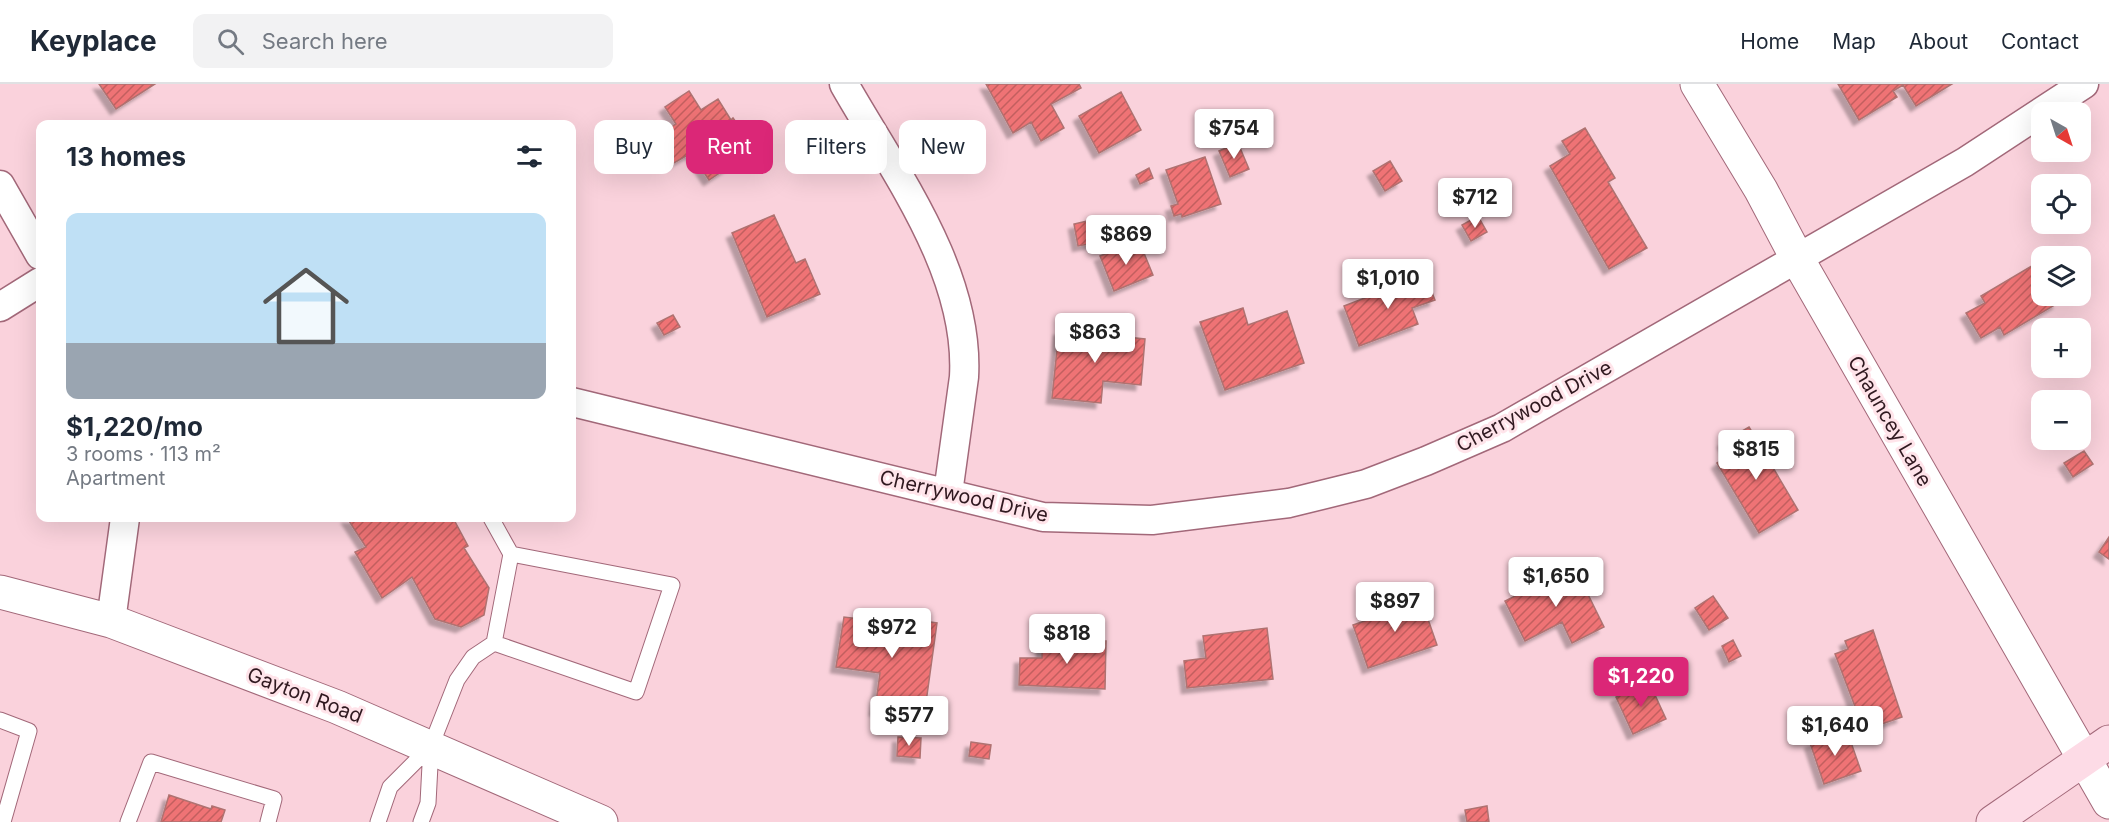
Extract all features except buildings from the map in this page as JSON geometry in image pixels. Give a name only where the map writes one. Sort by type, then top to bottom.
[{"type":"main road","points":[[1993,822],[2096,750]]},
{"type":"street","points":[[844,84],[938,248],[958,309],[965,360],[948,493]]},
{"type":"street","name":"Chauncey Lane","points":[[1697,84],[1761,190],[1798,260],[2096,750],[2109,802]]},
{"type":"street","name":"Cherrywood Drive","points":[[576,403],[1043,517],[1152,520],[1289,503],[1366,484],[1502,428],[1965,162],[2084,84]]},
{"type":"street","points":[[0,185],[36,248]]},
{"type":"street","points":[[0,307],[36,284]]},
{"type":"street","points":[[111,621],[123,522]]},
{"type":"street","name":"Gayton Road","points":[[0,592],[111,621],[337,707],[601,822]]},
{"type":"lane","points":[[421,822],[428,803],[431,746],[457,680],[473,657],[494,642],[511,554],[493,522]]},
{"type":"lane","points":[[494,642],[636,692],[672,585],[511,554]]},
{"type":"lane","points":[[0,720],[28,731],[3,822]]},
{"type":"lane","points":[[378,822],[390,787],[431,746]]},
{"type":"lane","points":[[128,822],[151,762],[274,799],[268,822]]}]
